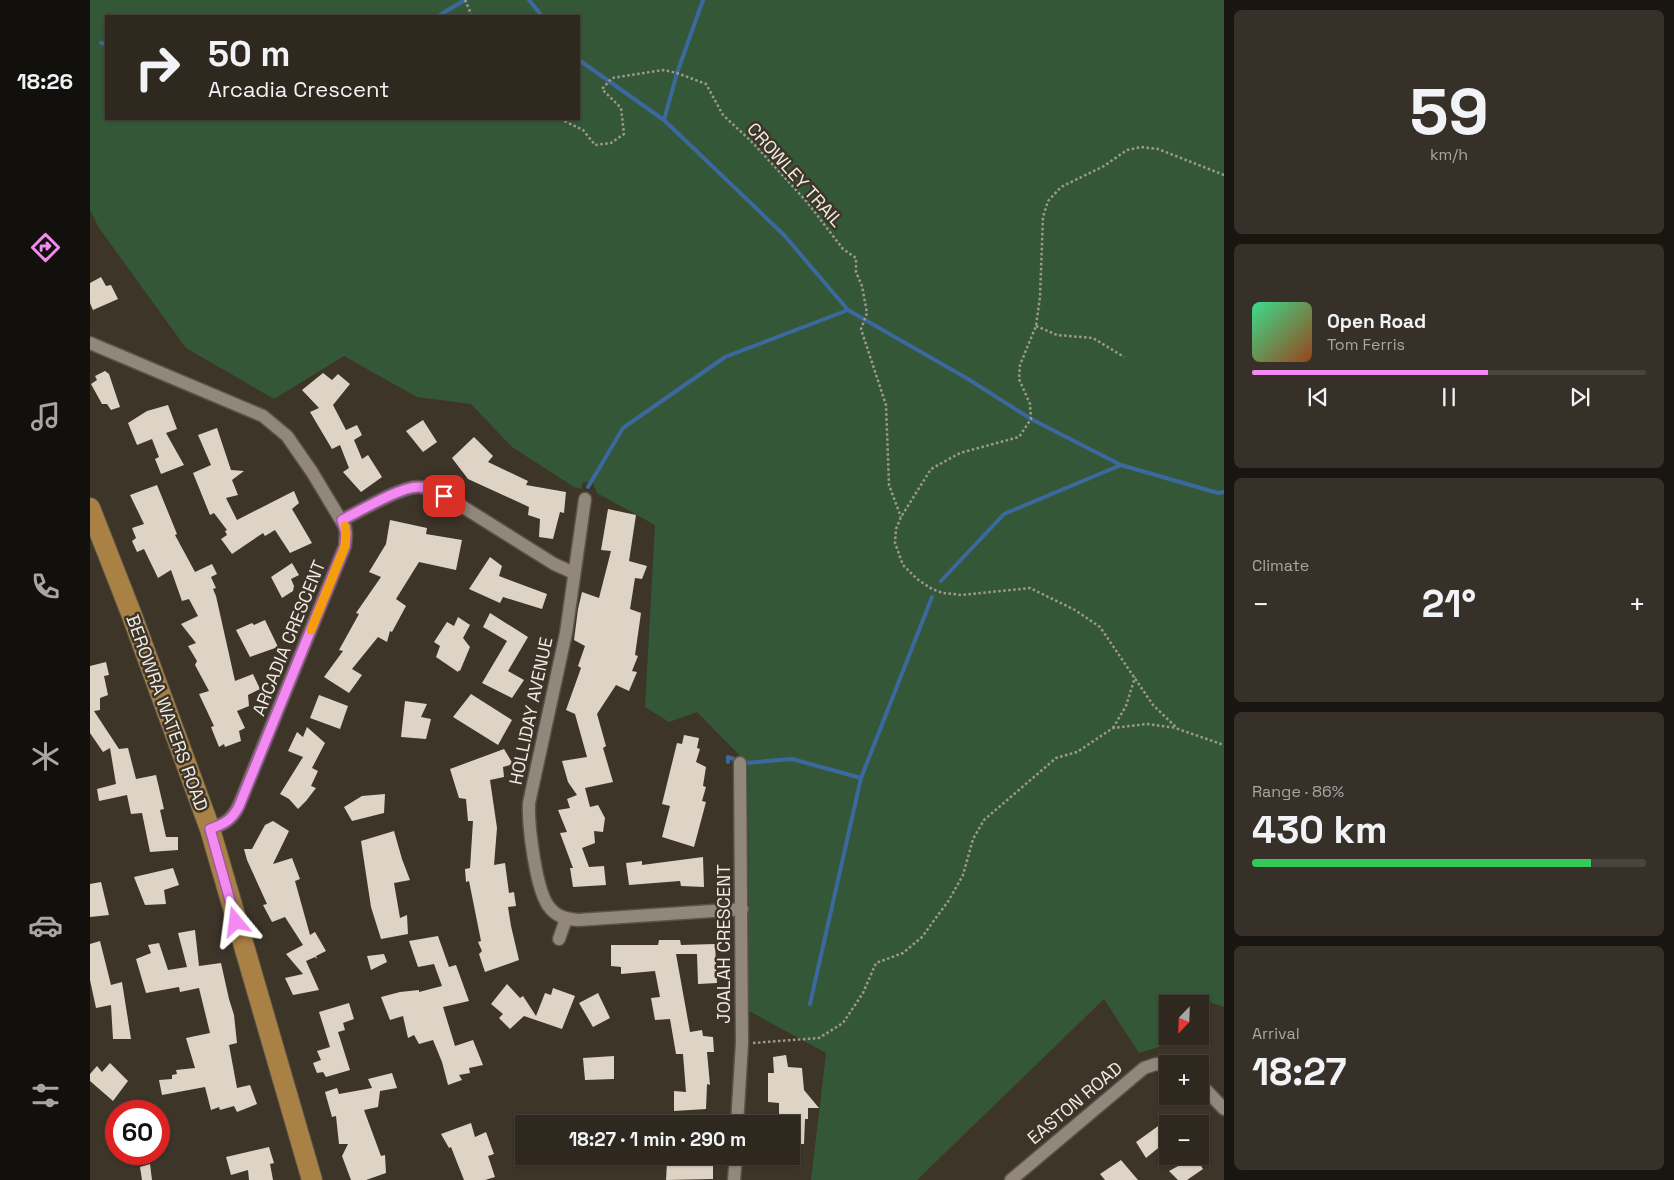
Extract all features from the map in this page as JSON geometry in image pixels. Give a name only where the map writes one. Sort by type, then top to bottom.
[{"type":"main road","name":"BEROWRA WATERS ROAD","points":[[90,508],[131,612],[210,829],[312,1180]]},
{"type":"street","name":"ARCADIA CRESCENT","points":[[90,343],[263,416],[287,436],[342,520],[346,533],[345,546],[239,806],[231,819],[210,829]]},
{"type":"street","points":[[342,520],[405,489],[417,487],[430,489],[554,564],[574,573]]},
{"type":"street","name":"HOLLIDAY AVENUE","points":[[566,919],[551,910],[545,902],[529,819],[529,803],[566,633],[585,499]]},
{"type":"street","name":"JOALAH CRESCENT","points":[[738,1115],[742,1043],[740,763]]},
{"type":"street","points":[[559,939],[566,919],[578,920],[742,908]]},
{"type":"street","name":"EASTON ROAD","points":[[1011,1180],[1144,1068],[1159,1064]]},
{"type":"street","points":[[1209,1092],[1224,1110]]},
{"type":"street","points":[[734,1180],[735,1165]]},
{"type":"path","points":[[465,0],[472,15]]},
{"type":"path","name":"CROWLEY TRAIL","points":[[562,120],[583,130],[595,145],[611,143],[624,134],[621,108],[602,89],[612,78],[663,70],[706,84],[723,115],[753,143],[807,202],[843,249],[856,258],[856,272],[862,286],[867,313],[861,328],[886,405],[890,486],[901,518]]},
{"type":"path","points":[[1178,728],[1153,705],[1100,627],[1075,610],[1030,588],[962,595],[943,593],[932,589],[917,579],[903,565],[895,543],[896,529],[931,469],[960,454],[1019,437],[1031,419],[1030,404],[1019,379],[1020,365],[1036,326],[1040,296],[1043,217],[1048,201],[1061,187],[1104,166],[1127,150],[1141,147],[1158,149],[1224,174]]},
{"type":"path","points":[[1036,326],[1057,335],[1093,338],[1124,356]]},
{"type":"path","points":[[742,1043],[819,1038],[843,1023],[863,993],[876,964],[903,953],[922,937],[949,900],[963,875],[973,839],[984,820],[1056,758],[1077,752],[1112,728],[1126,706],[1135,677]]},
{"type":"path","points":[[1112,728],[1147,724],[1178,728],[1224,745]]},
{"type":"green space","points":[[90,0],[1224,0],[1224,1007],[1209,1002],[1209,995],[1159,995],[1159,1045],[1163,1045],[1139,1053],[1104,999],[917,1180],[811,1180],[826,1053],[749,1011],[748,764],[697,712],[669,722],[645,707],[655,525],[597,493],[593,483],[583,482],[581,489],[574,487],[512,447],[471,404],[417,397],[344,356],[274,399],[186,348],[99,228],[90,210]]},
{"type":"building","points":[[101,277],[106,286],[111,285],[118,299],[93,310],[90,303],[90,283]]},
{"type":"building","points":[[105,371],[109,374],[120,407],[111,410],[107,404],[102,404],[91,384],[97,380],[95,376]]},
{"type":"building","points":[[323,373],[332,380],[338,374],[350,384],[333,405],[346,430],[357,425],[362,435],[354,440],[362,459],[368,455],[382,477],[361,492],[343,472],[349,468],[340,445],[332,449],[310,412],[319,408],[302,390]]},
{"type":"building","points":[[168,405],[177,429],[166,433],[184,465],[161,474],[155,459],[159,457],[152,439],[137,445],[128,423],[147,411]]},
{"type":"building","points":[[423,420],[437,442],[423,452],[406,431]]},
{"type":"building","points":[[217,428],[231,470],[244,471],[232,480],[238,495],[226,498],[237,520],[294,491],[299,503],[292,509],[312,543],[290,553],[275,530],[265,536],[263,533],[232,554],[221,539],[227,535],[225,531],[227,530],[214,513],[210,515],[193,473],[211,465],[198,435]]},
{"type":"building","points":[[474,437],[493,456],[488,462],[528,481],[526,485],[566,492],[564,513],[560,512],[553,539],[539,537],[540,519],[528,515],[529,507],[468,479],[452,458]]},
{"type":"building","points":[[157,485],[177,534],[175,535],[195,572],[212,564],[217,574],[211,577],[216,588],[213,589],[235,681],[253,674],[260,689],[248,695],[249,706],[237,711],[245,728],[239,731],[241,741],[225,747],[224,744],[219,747],[211,727],[214,726],[199,694],[209,691],[195,665],[197,661],[188,646],[196,643],[181,624],[198,616],[189,599],[182,601],[171,570],[158,578],[144,549],[137,552],[132,541],[136,538],[132,528],[144,524],[130,495]]},
{"type":"building","points":[[608,509],[636,515],[629,561],[647,566],[642,579],[635,578],[630,609],[641,613],[635,655],[638,656],[632,671],[637,672],[629,691],[616,685],[597,714],[606,746],[603,748],[613,782],[585,788],[590,807],[598,805],[605,818],[603,832],[594,831],[595,843],[582,848],[589,867],[604,866],[606,885],[573,887],[570,868],[573,868],[560,833],[567,832],[558,810],[570,808],[567,799],[577,795],[568,782],[562,761],[587,757],[575,714],[566,710],[581,668],[578,666],[585,646],[574,640],[582,592],[599,598],[611,551],[601,550]]},
{"type":"building","points":[[390,520],[427,528],[426,534],[462,540],[456,570],[419,562],[396,599],[406,606],[392,632],[390,631],[387,642],[378,637],[352,669],[362,675],[349,693],[324,677],[343,651],[339,650],[359,614],[356,613],[381,577],[369,572],[386,544]]},
{"type":"building","points":[[490,557],[502,566],[499,576],[547,594],[542,609],[503,597],[500,603],[469,589]]},
{"type":"building","points":[[292,563],[299,575],[291,579],[294,586],[293,591],[282,598],[271,577]]},
{"type":"building","points":[[490,613],[528,637],[508,671],[524,680],[512,698],[482,683],[507,641],[483,627]]},
{"type":"building","points":[[458,617],[470,625],[463,638],[470,647],[458,672],[436,657],[440,646],[434,642],[447,622],[454,626]]},
{"type":"building","points":[[265,620],[278,647],[250,657],[236,630]]},
{"type":"building","points":[[106,662],[109,675],[104,676],[108,695],[100,698],[100,710],[94,711],[119,749],[128,748],[136,779],[156,775],[164,809],[160,810],[166,837],[178,837],[178,850],[150,852],[142,813],[131,814],[127,795],[99,801],[97,789],[116,784],[110,748],[103,752],[90,733],[90,666]]},
{"type":"building","points":[[471,694],[512,720],[498,745],[453,717]]},
{"type":"building","points":[[319,695],[348,706],[340,729],[310,718]]},
{"type":"building","points":[[405,701],[427,704],[421,717],[431,719],[426,739],[401,737]]},
{"type":"building","points":[[307,727],[325,743],[312,768],[318,771],[311,786],[316,788],[298,809],[289,799],[280,794],[303,757],[288,751],[297,732],[303,737]]},
{"type":"building","points":[[684,735],[699,738],[697,748],[700,749],[696,762],[706,767],[703,786],[706,787],[702,801],[706,802],[694,847],[662,837],[670,806],[662,804],[677,743],[682,744]]},
{"type":"building","points":[[504,749],[513,764],[503,767],[504,777],[490,780],[497,828],[494,865],[505,863],[509,893],[514,892],[516,906],[508,907],[519,960],[485,972],[479,954],[482,951],[478,942],[481,941],[469,881],[466,882],[465,869],[470,868],[473,821],[468,821],[466,799],[459,798],[450,769]]},
{"type":"building","points":[[385,794],[384,813],[352,821],[344,807],[362,796]]},
{"type":"building","points":[[273,821],[289,831],[273,864],[292,858],[300,879],[295,881],[310,935],[315,932],[326,951],[316,956],[317,959],[315,957],[306,961],[319,990],[293,995],[285,978],[303,974],[286,954],[303,945],[285,917],[272,922],[263,905],[267,904],[244,849],[252,849],[265,825]]},
{"type":"building","points":[[394,831],[410,880],[394,883],[400,918],[407,915],[408,934],[381,939],[371,907],[361,841]]},
{"type":"building","points":[[703,857],[704,887],[681,886],[680,881],[629,885],[626,863],[642,861],[642,865]]},
{"type":"building","points":[[173,868],[179,885],[164,890],[166,904],[145,905],[134,877]]},
{"type":"building","points":[[101,882],[109,915],[90,917],[90,884]]},
{"type":"building","points":[[195,930],[199,966],[221,963],[234,1015],[237,1043],[229,1045],[237,1088],[250,1085],[257,1104],[237,1112],[234,1106],[220,1110],[219,1107],[211,1110],[205,1087],[162,1095],[159,1080],[172,1079],[172,1075],[177,1074],[176,1070],[195,1068],[186,1038],[210,1033],[199,988],[180,992],[179,987],[146,993],[136,959],[151,953],[148,945],[159,943],[168,970],[187,967],[178,933]]},
{"type":"building","points":[[438,936],[449,967],[456,965],[469,1001],[443,1007],[455,1046],[473,1040],[483,1065],[469,1068],[470,1073],[459,1075],[462,1080],[448,1085],[442,1062],[433,1040],[419,1044],[414,1035],[408,1038],[403,1016],[390,1020],[381,997],[400,992],[419,990],[419,992],[442,986],[434,964],[418,967],[409,941]]},
{"type":"building","points":[[659,940],[680,940],[681,945],[715,944],[717,983],[698,984],[697,954],[676,954],[690,1032],[702,1030],[703,1036],[713,1037],[714,1052],[707,1052],[710,1085],[707,1084],[706,1109],[674,1111],[674,1091],[686,1092],[683,1054],[676,1054],[670,1019],[655,1020],[651,998],[660,997],[655,971],[621,974],[621,967],[611,966],[611,945],[658,945]]},
{"type":"building","points":[[100,941],[111,985],[122,982],[131,1039],[113,1039],[111,1005],[96,1008],[90,980],[90,944]]},
{"type":"building","points":[[384,954],[387,962],[371,970],[367,956]]},
{"type":"building","points":[[507,984],[520,998],[523,996],[536,1016],[545,993],[551,995],[553,988],[575,996],[562,1029],[524,1016],[510,1029],[499,1018],[503,1014],[491,1004]]},
{"type":"building","points":[[598,993],[610,1018],[593,1027],[579,1003]]},
{"type":"building","points":[[349,1003],[354,1019],[343,1023],[345,1030],[338,1032],[350,1070],[326,1077],[323,1072],[317,1073],[313,1063],[321,1060],[317,1051],[330,1047],[319,1012]]},
{"type":"building","points":[[786,1055],[788,1067],[802,1068],[804,1090],[819,1108],[808,1108],[808,1119],[805,1119],[804,1144],[800,1144],[800,1115],[779,1115],[779,1103],[768,1102],[768,1073],[774,1073],[773,1057]]},
{"type":"building","points":[[614,1056],[614,1079],[585,1080],[583,1058]]},
{"type":"building","points":[[110,1063],[128,1081],[114,1100],[90,1081],[90,1074],[97,1066],[102,1072]]},
{"type":"building","points":[[392,1073],[397,1088],[380,1091],[378,1107],[364,1110],[381,1156],[385,1155],[386,1173],[366,1180],[351,1180],[342,1156],[348,1144],[339,1144],[336,1116],[332,1117],[325,1092],[337,1088],[339,1094],[372,1088],[368,1079]]},
{"type":"building","points":[[471,1123],[475,1137],[486,1132],[494,1154],[488,1156],[495,1177],[485,1180],[464,1180],[451,1147],[449,1148],[441,1134]]},
{"type":"building","points":[[1159,1125],[1159,1147],[1146,1158],[1136,1142]]},
{"type":"building","points":[[269,1147],[274,1163],[270,1164],[273,1180],[249,1180],[248,1170],[231,1175],[226,1157]]},
{"type":"building","points":[[1121,1160],[1138,1180],[1105,1180],[1100,1174]]},
{"type":"building","points":[[150,1165],[152,1180],[142,1180],[140,1167]]},
{"type":"building","points":[[667,1165],[713,1166],[713,1179],[666,1180]]},
{"type":"building","points":[[1180,1165],[1201,1165],[1203,1169],[1187,1180],[1178,1180],[1169,1171]]},
{"type":"waterway","points":[[440,15],[465,0]]},
{"type":"waterway","points":[[529,0],[541,15]]},
{"type":"waterway","points":[[664,120],[677,73],[703,0]]},
{"type":"waterway","points":[[101,43],[105,44]]},
{"type":"waterway","points":[[580,61],[664,120],[784,235],[848,310],[968,379],[1031,419],[1121,465],[1218,493],[1224,492]]},
{"type":"waterway","points":[[588,487],[623,428],[725,357],[848,310]]},
{"type":"waterway","points":[[941,581],[1004,514],[1121,465]]},
{"type":"waterway","points":[[810,1004],[861,778],[932,597]]},
{"type":"waterway","points":[[728,762],[728,757],[745,763],[792,759],[861,778]]},
{"type":"slow traffic","points":[[311,630],[345,546],[345,526]]},
{"type":"route","points":[[236,922],[210,829],[226,823],[235,814],[239,806],[345,546],[346,533],[342,520],[405,489],[417,487],[430,489],[444,496]]}]
